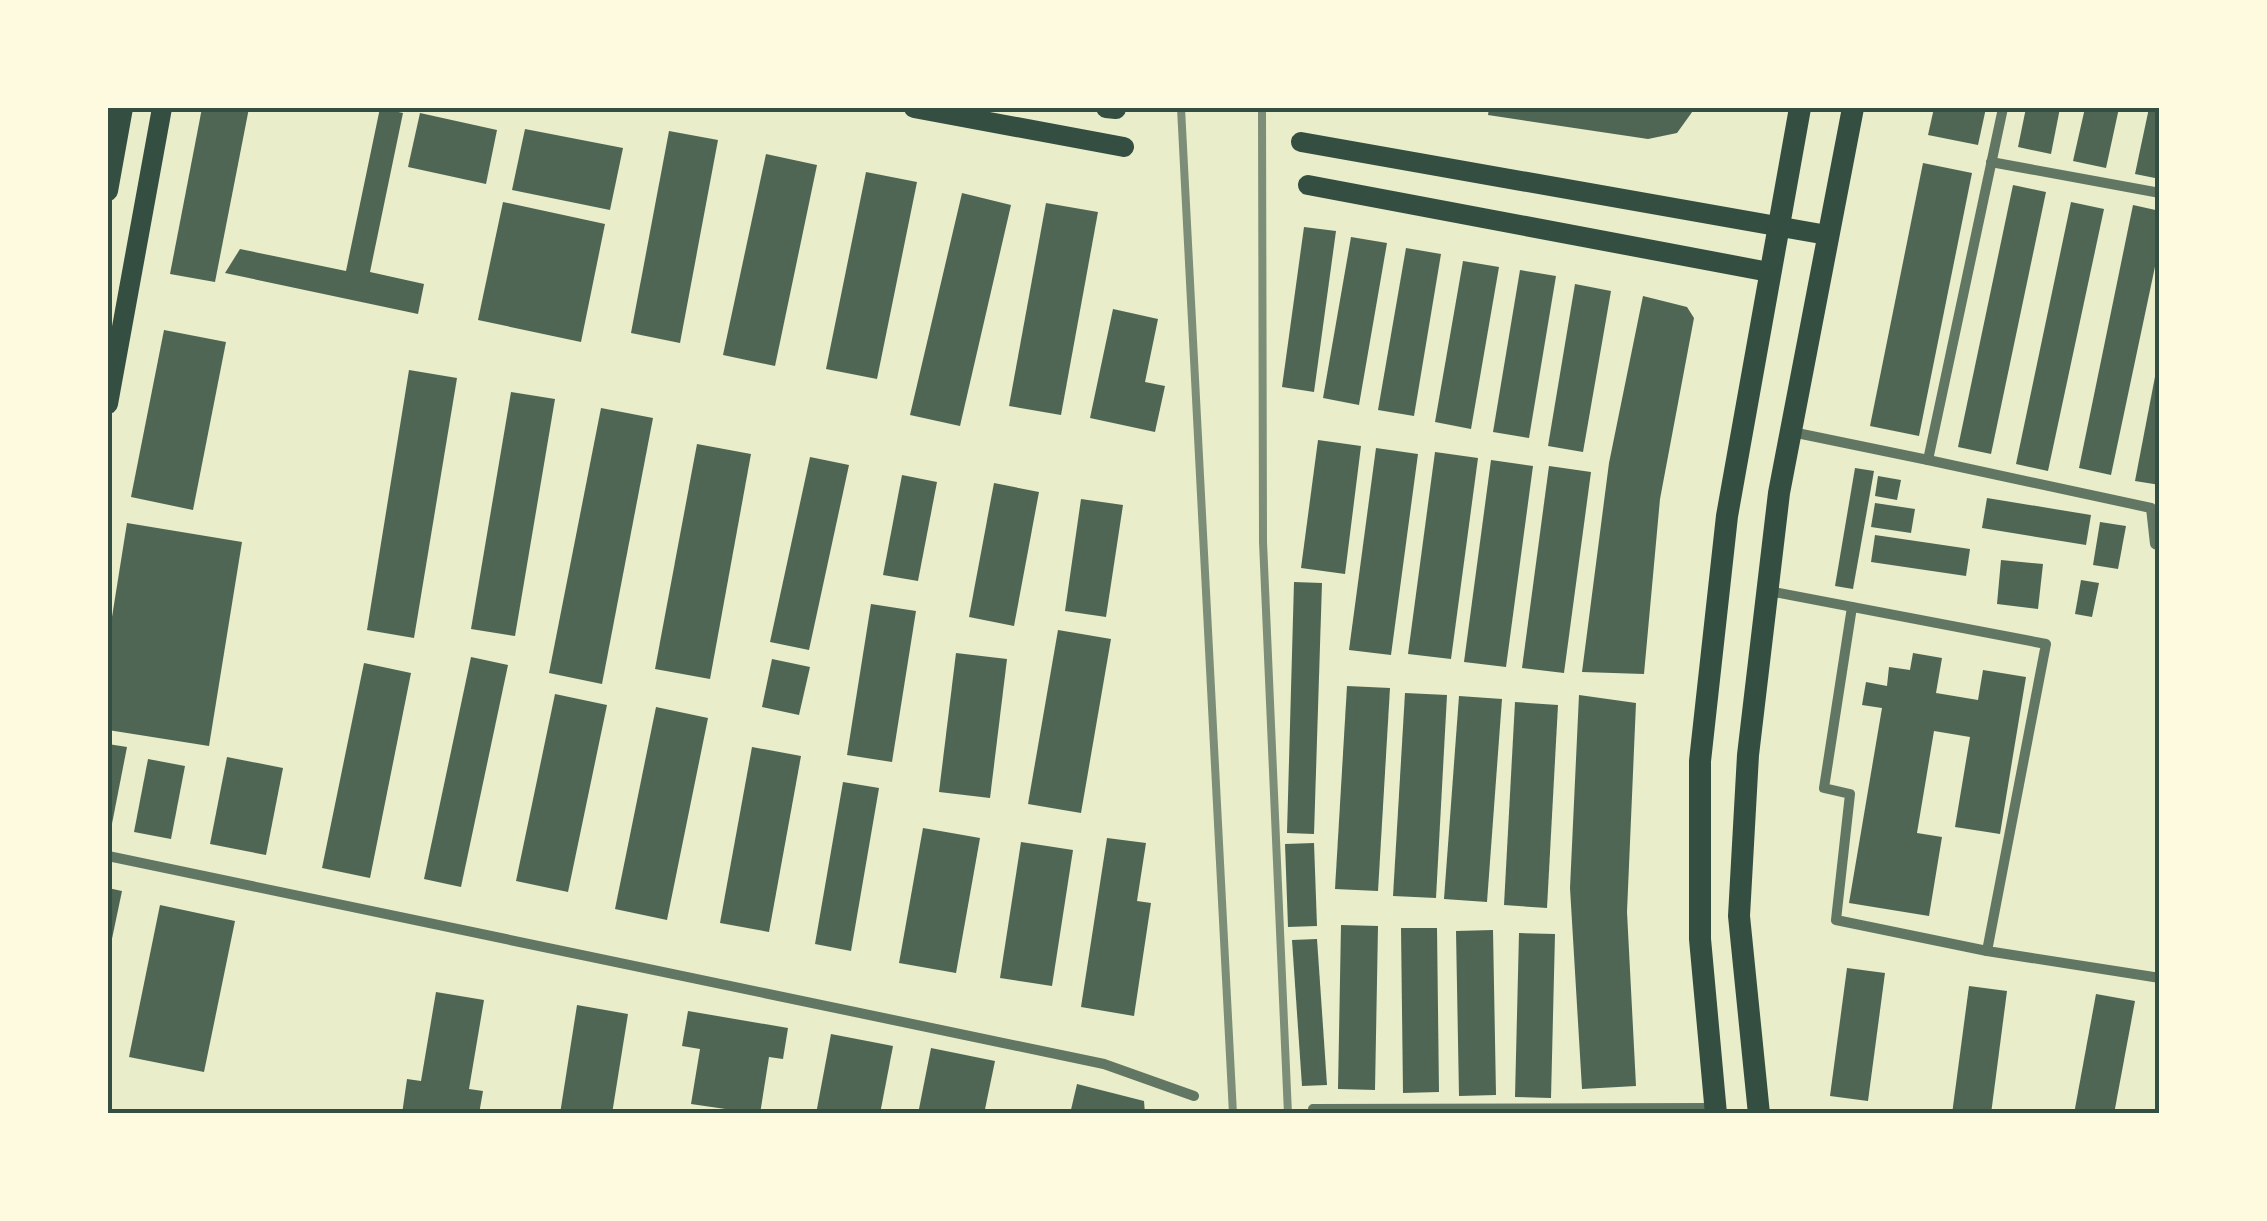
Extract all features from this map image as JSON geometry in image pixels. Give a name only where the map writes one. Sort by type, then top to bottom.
[{"type":"main road","points":[[108,191],[124,108]]},
{"type":"main road","points":[[108,404],[162,108]]},
{"type":"main road","points":[[914,108],[1124,147]]},
{"type":"main road","points":[[1716,1111],[1700,939],[1700,761],[1727,516],[1800,108]]},
{"type":"main road","points":[[1759,1114],[1739,916],[1748,755],[1779,492],[1853,108]]},
{"type":"main road","points":[[1301,142],[1827,235]]},
{"type":"main road","points":[[1308,185],[1769,272]]},
{"type":"street","points":[[1928,460],[2003,108]]},
{"type":"street","points":[[1992,162],[2160,193]]},
{"type":"street","points":[[1791,432],[2151,508],[2155,544],[2160,546]]},
{"type":"street","points":[[1768,591],[2046,644],[1987,950]]},
{"type":"street","points":[[1852,607],[1824,788],[1850,794],[1836,920],[2160,978]]},
{"type":"street","points":[[108,856],[1104,1064],[1194,1096]]},
{"type":"street","points":[[1313,1109],[1716,1111]]},
{"type":"building","points":[[202,108],[249,108],[215,282],[170,274]]},
{"type":"building","points":[[380,108],[403,113],[370,272],[424,284],[418,314],[225,273],[240,249],[346,271]]},
{"type":"building","points":[[1489,108],[1695,108],[1677,133],[1648,139],[1488,115]]},
{"type":"building","points":[[1934,108],[1986,108],[1978,145],[1928,135]]},
{"type":"building","points":[[2026,108],[2060,108],[2051,154],[2018,147]]},
{"type":"building","points":[[2085,108],[2119,108],[2106,168],[2073,161]]},
{"type":"building","points":[[2149,108],[2160,108],[2160,179],[2135,174]]},
{"type":"building","points":[[420,113],[497,130],[486,184],[408,167]]},
{"type":"building","points":[[525,129],[623,148],[610,210],[512,190]]},
{"type":"building","points":[[669,131],[718,140],[680,343],[631,333]]},
{"type":"building","points":[[766,154],[817,165],[775,366],[723,355]]},
{"type":"building","points":[[1923,163],[1972,173],[1919,436],[1870,426]]},
{"type":"building","points":[[866,172],[917,182],[877,379],[826,369]]},
{"type":"building","points":[[2013,185],[2046,192],[1991,454],[1958,447]]},
{"type":"building","points":[[962,193],[1011,205],[960,426],[910,415]]},
{"type":"building","points":[[503,202],[605,224],[581,342],[478,320]]},
{"type":"building","points":[[2071,202],[2104,209],[2048,471],[2016,464]]},
{"type":"building","points":[[1046,203],[1098,212],[1061,415],[1009,406]]},
{"type":"building","points":[[2133,205],[2160,211],[2160,243],[2111,475],[2079,468]]},
{"type":"building","points":[[1304,227],[1336,231],[1314,392],[1282,387]]},
{"type":"building","points":[[1351,237],[1387,243],[1359,405],[1323,398]]},
{"type":"building","points":[[1406,248],[1441,254],[1414,416],[1378,410]]},
{"type":"building","points":[[1463,261],[1499,267],[1471,429],[1435,422]]},
{"type":"building","points":[[1520,270],[1556,276],[1529,438],[1493,432]]},
{"type":"building","points":[[1575,284],[1611,291],[1583,452],[1548,446]]},
{"type":"building","points":[[1643,296],[1687,307],[1694,318],[1660,499],[1644,674],[1582,672],[1609,463]]},
{"type":"building","points":[[1113,309],[1158,319],[1145,382],[1165,386],[1155,432],[1090,418]]},
{"type":"building","points":[[164,330],[226,342],[193,510],[131,497]]},
{"type":"building","points":[[2160,361],[2160,485],[2135,481]]},
{"type":"building","points":[[409,370],[457,378],[414,638],[367,630]]},
{"type":"building","points":[[511,392],[555,399],[515,636],[471,629]]},
{"type":"building","points":[[601,408],[653,418],[602,684],[549,673]]},
{"type":"building","points":[[1318,440],[1361,446],[1345,574],[1301,568]]},
{"type":"building","points":[[697,444],[751,454],[710,679],[655,669]]},
{"type":"building","points":[[1376,448],[1418,454],[1391,655],[1349,650]]},
{"type":"building","points":[[1435,452],[1478,458],[1451,659],[1408,654]]},
{"type":"building","points":[[810,457],[849,465],[809,650],[770,642]]},
{"type":"building","points":[[1491,460],[1533,466],[1506,667],[1464,662]]},
{"type":"building","points":[[1549,466],[1591,472],[1564,673],[1522,668]]},
{"type":"building","points":[[1855,468],[1874,471],[1853,589],[1835,586]]},
{"type":"building","points":[[902,475],[937,482],[918,581],[883,575]]},
{"type":"building","points":[[1878,476],[1901,480],[1897,500],[1875,496]]},
{"type":"building","points":[[994,483],[1039,492],[1014,626],[969,617]]},
{"type":"building","points":[[1987,498],[2091,515],[2086,545],[1982,528]]},
{"type":"building","points":[[1081,499],[1123,505],[1106,617],[1065,611]]},
{"type":"building","points":[[1875,503],[1915,509],[1911,533],[1871,527]]},
{"type":"building","points":[[2100,522],[2126,526],[2118,569],[2093,565]]},
{"type":"building","points":[[127,523],[242,542],[209,746],[108,730],[108,642]]},
{"type":"building","points":[[1875,535],[1970,549],[1966,576],[1871,562]]},
{"type":"building","points":[[2001,560],[2043,564],[2038,609],[1997,604]]},
{"type":"building","points":[[2081,580],[2099,583],[2092,617],[2075,614]]},
{"type":"building","points":[[1294,582],[1322,583],[1314,834],[1287,833]]},
{"type":"building","points":[[871,604],[916,611],[892,762],[847,755]]},
{"type":"building","points":[[1058,630],[1111,639],[1081,813],[1028,804]]},
{"type":"building","points":[[956,653],[1007,659],[990,798],[939,792]]},
{"type":"building","points":[[1913,653],[1942,658],[1936,693],[1978,700],[1983,670],[2026,677],[2000,834],[1955,827],[1970,737],[1934,731],[1917,833],[1942,837],[1929,916],[1849,903],[1882,708],[1862,705],[1866,682],[1887,686],[1889,667],[1910,670]]},
{"type":"building","points":[[471,657],[508,665],[461,887],[424,879]]},
{"type":"building","points":[[772,659],[810,667],[799,715],[762,707]]},
{"type":"building","points":[[364,663],[411,673],[370,878],[322,868]]},
{"type":"building","points":[[1347,686],[1390,688],[1378,891],[1335,889]]},
{"type":"building","points":[[1405,693],[1447,695],[1436,898],[1393,896]]},
{"type":"building","points":[[555,694],[607,705],[568,892],[516,881]]},
{"type":"building","points":[[1579,695],[1636,703],[1627,912],[1636,1086],[1582,1089],[1570,888]]},
{"type":"building","points":[[1459,696],[1502,699],[1487,902],[1444,899]]},
{"type":"building","points":[[1515,702],[1558,705],[1547,908],[1504,905]]},
{"type":"building","points":[[656,707],[708,718],[667,920],[615,909]]},
{"type":"building","points":[[108,744],[127,747],[109,839],[108,839]]},
{"type":"building","points":[[752,747],[801,756],[769,932],[720,923]]},
{"type":"building","points":[[227,757],[283,768],[266,855],[210,844]]},
{"type":"building","points":[[148,759],[185,766],[171,839],[134,832]]},
{"type":"building","points":[[843,782],[879,788],[851,951],[815,944]]},
{"type":"building","points":[[923,828],[980,838],[956,973],[899,963]]},
{"type":"building","points":[[1107,838],[1146,843],[1137,901],[1151,903],[1134,1016],[1081,1007]]},
{"type":"building","points":[[1021,842],[1073,850],[1052,986],[1000,978]]},
{"type":"building","points":[[1314,843],[1317,926],[1288,927],[1285,844]]},
{"type":"building","points":[[108,888],[122,891],[109,953],[108,952]]},
{"type":"building","points":[[160,905],[235,921],[204,1072],[129,1057]]},
{"type":"building","points":[[1341,925],[1378,926],[1375,1090],[1338,1089]]},
{"type":"building","points":[[1401,928],[1437,928],[1439,1092],[1403,1093]]},
{"type":"building","points":[[1493,930],[1496,1095],[1459,1096],[1456,931]]},
{"type":"building","points":[[1519,933],[1555,934],[1551,1098],[1515,1097]]},
{"type":"building","points":[[1317,939],[1327,1085],[1302,1086],[1292,940]]},
{"type":"building","points":[[1847,968],[1885,973],[1868,1101],[1830,1096]]},
{"type":"building","points":[[1969,986],[2007,991],[1991,1114],[1952,1114]]},
{"type":"building","points":[[436,992],[484,1000],[469,1089],[483,1091],[479,1114],[402,1114],[407,1079],[421,1081]]},
{"type":"building","points":[[2096,994],[2135,1001],[2114,1114],[2074,1114]]},
{"type":"building","points":[[577,1005],[628,1014],[612,1114],[560,1114]]},
{"type":"building","points":[[688,1011],[788,1028],[783,1059],[769,1057],[760,1114],[691,1104],[700,1049],[682,1046]]},
{"type":"building","points":[[831,1034],[893,1046],[880,1114],[816,1114]]},
{"type":"building","points":[[931,1048],[995,1061],[984,1114],[918,1114]]},
{"type":"building","points":[[1077,1084],[1144,1101],[1145,1114],[1070,1114]]},
{"type":"railway","points":[[1181,108],[1233,1114]]},
{"type":"railway","points":[[1262,108],[1263,542],[1288,1114]]}]
